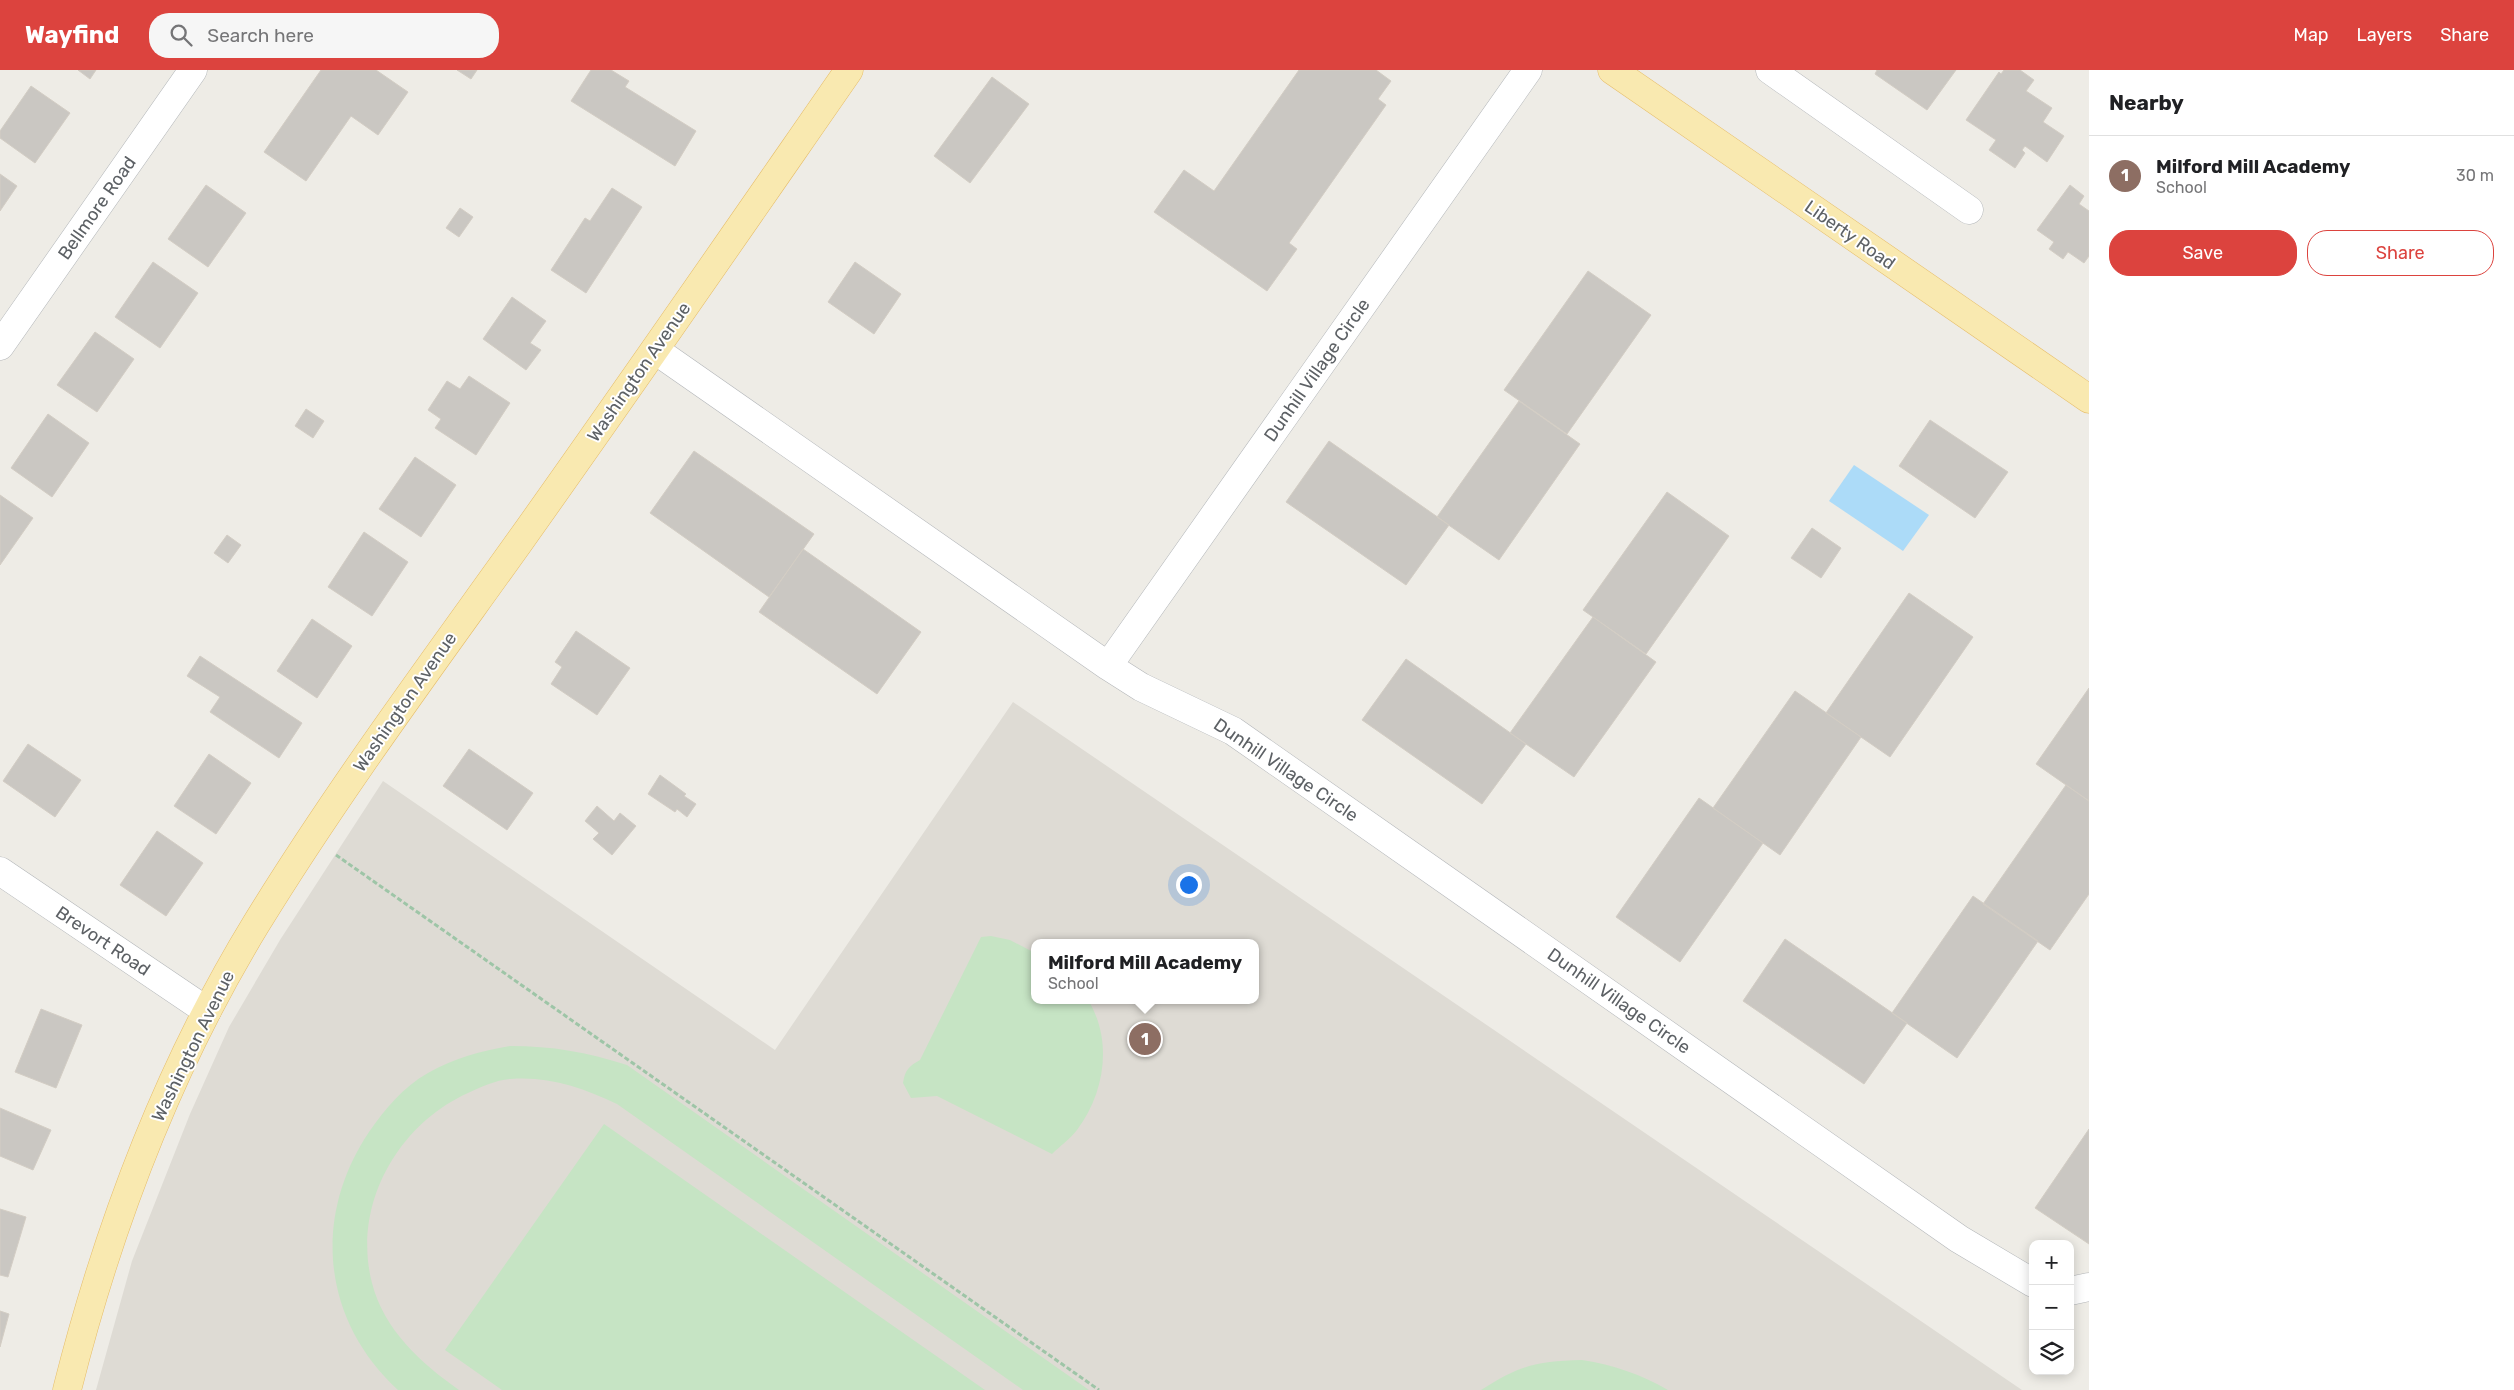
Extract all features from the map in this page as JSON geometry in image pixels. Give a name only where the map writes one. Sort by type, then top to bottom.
[{"type":"main road","name":"Washington Avenue","points":[[67,1390],[106,1252],[134,1173],[164,1102],[207,1011],[255,926],[312,838],[422,677],[655,350],[849,70]]},
{"type":"main road","name":"Liberty Road","points":[[1612,70],[2089,399]]},
{"type":"street","name":"Bellmore Road","points":[[0,346],[193,70]]},
{"type":"street","name":"Dunhill Village Circle","points":[[1528,70],[1108,666],[1141,688],[1233,731],[1959,1239],[2029,1281]]},
{"type":"street","points":[[1770,70],[1969,210]]},
{"type":"street","points":[[655,350],[1108,666]]},
{"type":"street","name":"Brevort Road","points":[[0,871],[207,1011]]},
{"type":"street","points":[[2074,1290],[2089,1288]]},
{"type":"path","points":[[312,838],[1099,1390]]},
{"type":"shaded area","points":[[1013,702],[2022,1390],[96,1390],[132,1261],[190,1114],[229,1027],[280,940],[383,781],[775,1050]]},
{"type":"green space","points":[[991,936],[1010,940],[1031,951],[1031,1004],[1090,1004],[1096,1016],[1101,1032],[1103,1049],[1099,1083],[1094,1100],[1077,1130],[1052,1154],[937,1096],[911,1098],[903,1083],[908,1069],[920,1060],[981,937]]},
{"type":"green space","points":[[510,1046],[541,1047],[569,1051],[627,1065],[1089,1390],[1023,1390],[617,1104],[566,1084],[539,1079],[525,1079],[505,1080],[489,1084],[468,1093],[443,1107],[420,1125],[401,1147],[386,1171],[375,1197],[369,1225],[367,1254],[372,1283],[378,1300],[385,1316],[406,1344],[431,1369],[459,1390],[398,1390],[373,1362],[353,1332],[340,1300],[334,1267],[333,1233],[339,1198],[351,1165],[369,1132],[388,1107],[410,1085],[428,1073],[458,1059]]},
{"type":"green space","points":[[604,1124],[985,1390],[502,1390],[445,1350]]},
{"type":"green space","points":[[1582,1360],[1626,1371],[1668,1390],[1481,1390],[1507,1375],[1529,1366],[1541,1363]]},
{"type":"water","points":[[1854,465],[1929,515],[1903,551],[1829,501]]},
{"type":"building","points":[[78,70],[96,70],[90,79]]},
{"type":"building","points":[[321,70],[376,70],[408,92],[378,135],[351,116],[306,181],[264,152]]},
{"type":"building","points":[[457,70],[477,70],[471,79]]},
{"type":"building","points":[[591,70],[611,70],[629,81],[625,87],[696,131],[675,166],[571,101]]},
{"type":"building","points":[[1299,70],[1376,70],[1391,81],[1378,99],[1386,105],[1289,243],[1297,249],[1267,291],[1154,212],[1184,170],[1214,191]]},
{"type":"building","points":[[1877,70],[1956,70],[1927,110],[1875,74]]},
{"type":"building","points":[[2004,70],[2020,70],[2034,80],[2026,91],[2052,108],[2043,122],[2064,136],[2047,162],[2025,146],[2022,150],[2025,153],[2015,168],[1989,150],[1996,140],[1966,120],[1999,72],[2001,74]]},
{"type":"building","points":[[992,77],[1029,104],[970,183],[934,156]]},
{"type":"building","points":[[31,86],[70,113],[35,163],[0,138],[0,131]]},
{"type":"building","points":[[0,174],[17,186],[0,211]]},
{"type":"building","points":[[206,185],[246,213],[208,267],[168,239]]},
{"type":"building","points":[[2070,185],[2084,196],[2079,204],[2089,211],[2089,256],[2084,263],[2068,252],[2063,259],[2049,249],[2054,242],[2037,230]]},
{"type":"building","points":[[612,188],[642,207],[586,293],[551,270],[585,218],[590,221]]},
{"type":"building","points":[[460,208],[473,217],[459,237],[446,228]]},
{"type":"building","points":[[153,262],[198,293],[160,348],[115,317]]},
{"type":"building","points":[[855,262],[901,294],[874,334],[828,302]]},
{"type":"building","points":[[1588,271],[1651,315],[1567,434],[1504,390]]},
{"type":"building","points":[[512,297],[546,321],[530,343],[541,350],[526,370],[483,339]]},
{"type":"building","points":[[95,332],[134,359],[97,412],[57,385]]},
{"type":"building","points":[[469,376],[510,403],[476,455],[435,428],[441,419],[428,410],[447,381],[460,389]]},
{"type":"building","points":[[1519,401],[1580,444],[1499,560],[1437,517]]},
{"type":"building","points":[[306,409],[324,421],[313,438],[295,426]]},
{"type":"building","points":[[48,414],[89,443],[52,497],[11,468]]},
{"type":"building","points":[[1930,420],[2008,472],[1975,518],[1899,466]]},
{"type":"building","points":[[1329,441],[1449,525],[1406,585],[1286,502]]},
{"type":"building","points":[[694,451],[814,534],[769,597],[650,513]]},
{"type":"building","points":[[415,457],[456,485],[421,537],[379,509]]},
{"type":"building","points":[[1667,492],[1729,536],[1646,654],[1583,610]]},
{"type":"building","points":[[0,495],[33,518],[0,565]]},
{"type":"building","points":[[1812,528],[1841,548],[1821,578],[1791,558]]},
{"type":"building","points":[[364,532],[408,562],[372,616],[328,587]]},
{"type":"building","points":[[227,535],[241,545],[228,563],[214,553]]},
{"type":"building","points":[[803,549],[921,632],[877,694],[759,612]]},
{"type":"building","points":[[1909,593],[1973,637],[1890,757],[1826,713]]},
{"type":"building","points":[[1593,617],[1656,662],[1574,777],[1510,733]]},
{"type":"building","points":[[312,619],[352,646],[317,698],[277,671]]},
{"type":"building","points":[[576,631],[630,668],[597,715],[551,684],[562,667],[555,662]]},
{"type":"building","points":[[200,656],[302,723],[279,758],[210,712],[220,697],[187,676]]},
{"type":"building","points":[[1406,659],[1526,744],[1482,804],[1362,720]]},
{"type":"building","points":[[2089,688],[2089,801],[2036,764]]},
{"type":"building","points":[[1795,691],[1861,737],[1780,855],[1713,808]]},
{"type":"building","points":[[28,744],[81,780],[55,817],[3,781]]},
{"type":"building","points":[[469,749],[533,793],[507,830],[443,786]]},
{"type":"building","points":[[209,754],[251,783],[216,834],[174,806]]},
{"type":"building","points":[[660,775],[686,794],[684,796],[696,804],[687,817],[677,809],[675,812],[648,794]]},
{"type":"building","points":[[2066,785],[2089,801],[2089,894],[2050,950],[1983,904]]},
{"type":"building","points":[[1699,798],[1763,843],[1680,962],[1616,917]]},
{"type":"building","points":[[597,806],[614,821],[620,813],[636,826],[612,855],[593,839],[599,833],[585,821]]},
{"type":"building","points":[[157,831],[203,863],[166,916],[120,885]]},
{"type":"building","points":[[1973,896],[2038,941],[1957,1058],[1892,1013]]},
{"type":"building","points":[[1785,939],[1907,1023],[1864,1084],[1743,1001]]},
{"type":"building","points":[[41,1009],[82,1025],[56,1088],[15,1072]]},
{"type":"building","points":[[0,1108],[51,1130],[33,1170],[0,1156]]},
{"type":"building","points":[[2089,1129],[2089,1244],[2035,1208]]},
{"type":"building","points":[[0,1209],[26,1217],[8,1277],[0,1275]]},
{"type":"building","points":[[0,1311],[9,1314],[0,1347]]},
{"type":"place","name":"Milford Mill Academy","points":[[1145,1039]]}]
